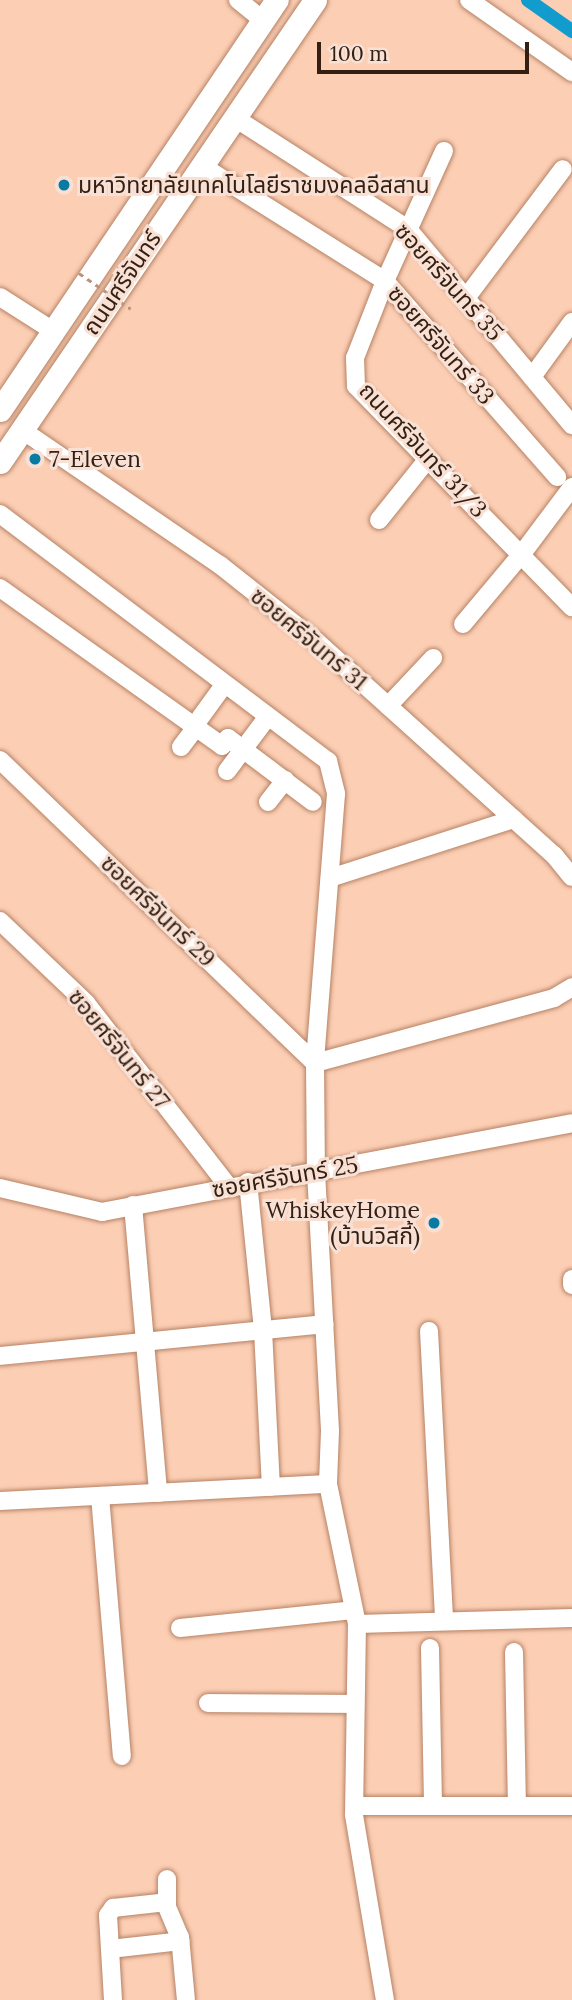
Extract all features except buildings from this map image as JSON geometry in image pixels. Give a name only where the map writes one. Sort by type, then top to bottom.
[{"type":"main road","name":"ถนนศรีจันทร์","points":[[0,410],[276,0]]},
{"type":"main road","name":"ถนนศรีจันทร์","points":[[0,463],[315,0]]},
{"type":"street","points":[[238,0],[263,20]]},
{"type":"street","points":[[469,0],[572,72]]},
{"type":"street","name":"ซอยศรีจันทร์ 35","points":[[235,118],[408,229],[572,425]]},
{"type":"street","name":"ถนนศรีจันทร์ 31/3","points":[[444,151],[385,281],[355,358],[356,386],[572,607]]},
{"type":"street","name":"ซอยศรีจันทร์ 33","points":[[202,166],[385,281],[565,482]]},
{"type":"street","points":[[466,298],[563,169]]},
{"type":"street","points":[[0,297],[55,332]]},
{"type":"street","points":[[532,377],[572,322]]},
{"type":"street","name":"ซอยศรีจันทร์ 31","points":[[22,430],[220,565],[316,641],[514,819],[572,877]]},
{"type":"street","points":[[379,520],[426,460]]},
{"type":"street","points":[[463,624],[521,555],[565,482]]},
{"type":"street","points":[[0,514],[328,761],[336,794],[316,1063],[316,1172],[330,1431],[328,1485],[355,1617],[355,1805],[384,1996]]},
{"type":"street","points":[[0,574],[198,722],[222,746],[228,738],[313,802]]},
{"type":"street","points":[[0,587],[198,722],[219,733]]},
{"type":"street","points":[[388,706],[433,658]]},
{"type":"street","points":[[181,747],[220,690]]},
{"type":"street","points":[[228,771],[263,723]]},
{"type":"street","name":"ซอยศรีจันทร์ 29","points":[[0,760],[316,1063]]},
{"type":"street","points":[[268,802],[285,780]]},
{"type":"street","points":[[330,878],[514,819]]},
{"type":"street","name":"ซอยศรีจันทร์ 27","points":[[0,921],[86,1003],[228,1186]]},
{"type":"street","points":[[316,1063],[554,998],[572,987]]},
{"type":"street","name":"ซอยศรีจันทร์ 25","points":[[0,1188],[102,1212],[248,1182],[316,1172],[572,1123]]},
{"type":"street","points":[[248,1182],[262,1330],[271,1487]]},
{"type":"street","points":[[133,1205],[147,1341],[158,1493]]},
{"type":"street","points":[[572,1279],[572,1285]]},
{"type":"street","points":[[0,1356],[324,1324]]},
{"type":"street","points":[[429,1331],[444,1621]]},
{"type":"street","points":[[0,1501],[328,1485]]},
{"type":"street","points":[[100,1496],[122,1756]]},
{"type":"street","points":[[180,1628],[355,1617],[444,1621],[572,1618]]},
{"type":"street","points":[[430,1648],[433,1806]]},
{"type":"street","points":[[514,1651],[517,1806]]},
{"type":"street","points":[[208,1703],[355,1704]]},
{"type":"street","points":[[355,1805],[572,1806]]},
{"type":"street","points":[[167,1879],[167,1902],[181,1941],[186,2000]]},
{"type":"street","points":[[113,2000],[108,1918],[113,1909],[167,1902]]},
{"type":"street","points":[[110,1949],[181,1941]]},
{"type":"path","points":[[79,273],[131,309]]},
{"type":"waterway","points":[[528,0],[572,31]]},
{"type":"place","name":"มหาวิทยาลัยเทคโนโลยีราชมงคลอีสสาน","points":[[64,185]]},
{"type":"place","name":"7-Eleven","points":[[35,459]]},
{"type":"place","name":"WhiskeyHome (บ้านวิสกี้)","points":[[434,1223]]}]
